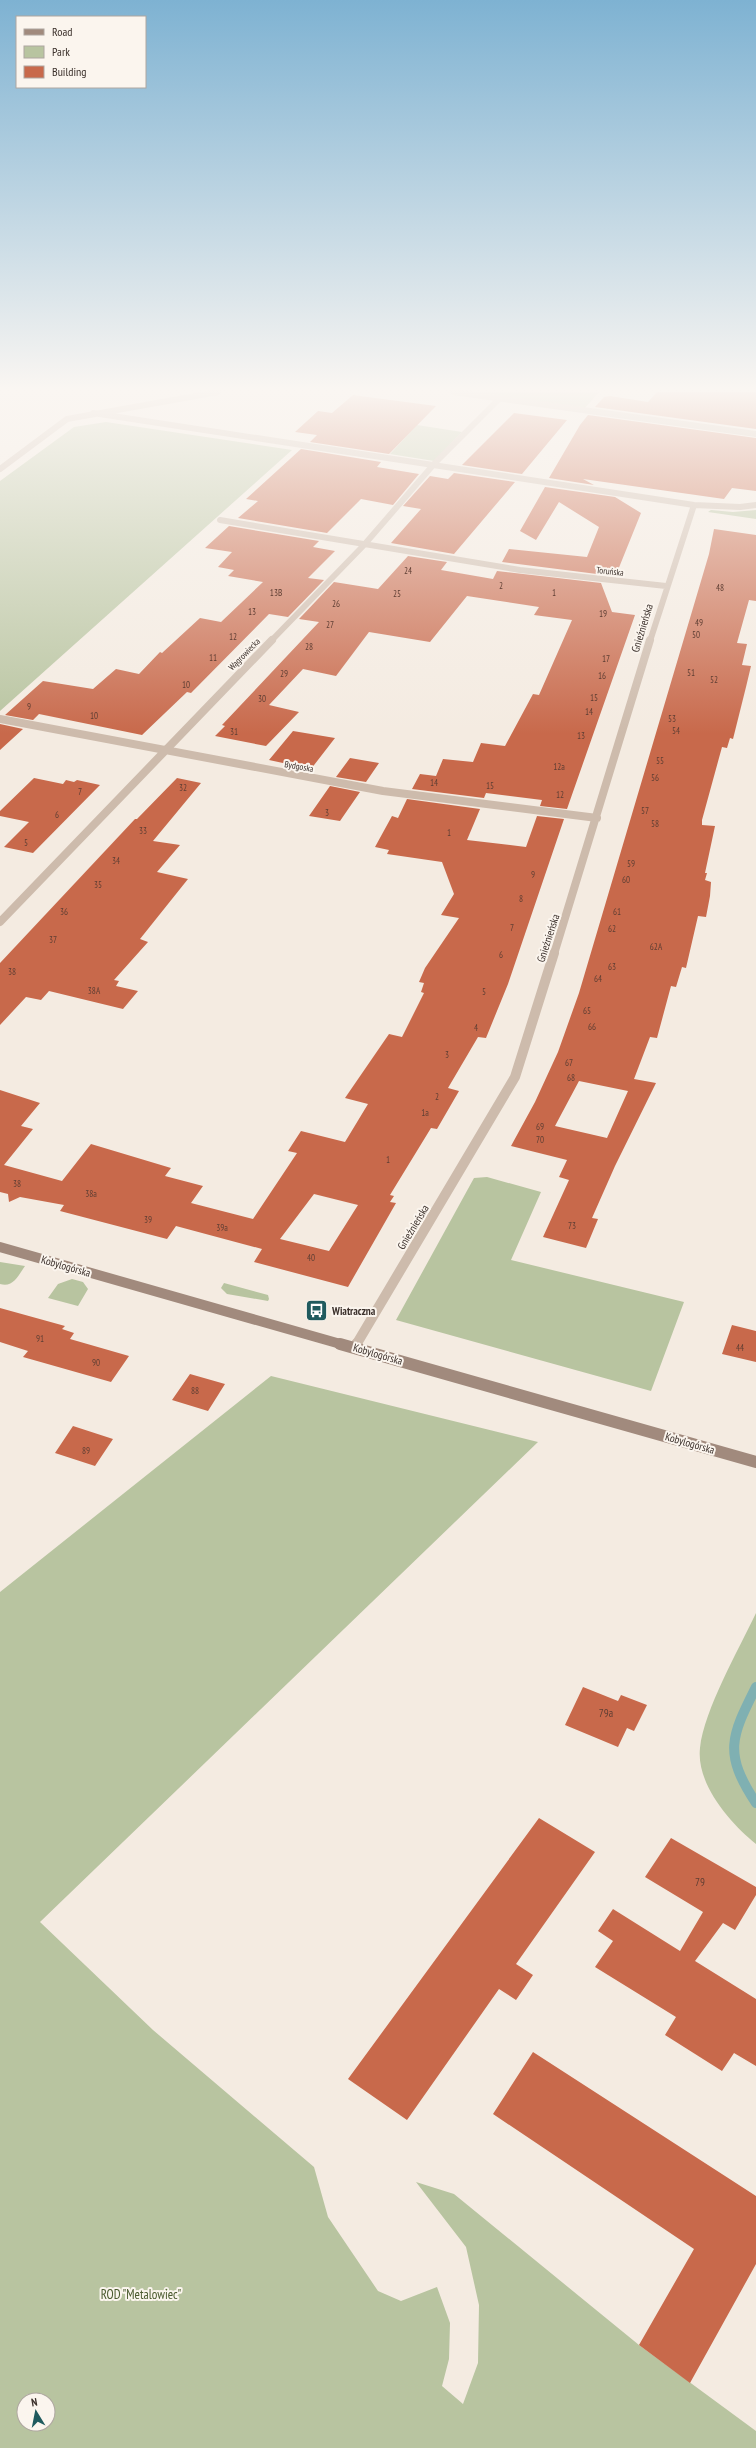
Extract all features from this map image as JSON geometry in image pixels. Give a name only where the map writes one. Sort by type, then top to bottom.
[{"type":"street","name":"Wągrowiecka","points":[[0,922],[164,750],[364,545],[397,506]]},
{"type":"street","name":"Gnieźnieńska","points":[[355,1347],[515,1077],[597,818],[666,586],[694,506]]},
{"type":"street","points":[[723,506],[746,506]]},
{"type":"street","name":"Toruńska","points":[[220,520],[520,570],[666,586]]},
{"type":"street","name":"Bydgoska","points":[[0,719],[383,791],[597,818]]},
{"type":"street","name":"Kobylogórska","points":[[0,1248],[355,1347],[756,1462]]},
{"type":"green space","points":[[0,506],[229,506],[0,711]]},
{"type":"green space","points":[[711,510],[733,512],[756,510],[756,519],[708,512]]},
{"type":"green space","points":[[487,1177],[541,1192],[511,1260],[684,1302],[651,1391],[396,1320],[474,1178]]},
{"type":"green space","points":[[0,1262],[25,1266],[12,1283],[5,1285],[0,1284]]},
{"type":"green space","points":[[72,1279],[83,1282],[88,1289],[78,1306],[48,1298],[58,1284]]},
{"type":"green space","points":[[224,1283],[268,1295],[269,1299],[268,1301],[227,1294],[221,1288]]},
{"type":"green space","name":"ROD \"Metalowiec\"","points":[[271,1376],[538,1442],[40,1922],[153,2030],[314,2167],[328,2217],[378,2291],[401,2301],[437,2287],[450,2323],[449,2359],[442,2386],[463,2404],[478,2363],[479,2305],[466,2247],[416,2182],[454,2194],[639,2345],[756,2431],[756,2448],[0,2448],[0,1592]]},
{"type":"green space","points":[[756,1613],[756,1844],[726,1814],[709,1789],[703,1775],[700,1762],[700,1748],[708,1716],[715,1698]]},
{"type":"building","points":[[252,506],[354,506],[327,533],[238,518]]},
{"type":"building","points":[[404,506],[494,506],[454,554],[391,543],[421,509]]},
{"type":"building","points":[[534,506],[556,506],[536,540],[520,531]]},
{"type":"building","points":[[566,506],[630,506],[641,513],[618,570],[595,568],[597,574],[502,562],[509,549],[587,557],[599,527]]},
{"type":"building","points":[[229,526],[319,541],[313,547],[335,551],[308,578],[324,580],[288,617],[269,614],[191,693],[187,692],[142,735],[39,714],[33,720],[5,715],[43,681],[93,689],[116,669],[139,674],[160,652],[162,653],[200,618],[221,622],[263,582],[228,576],[234,570],[218,567],[232,552],[205,548]]},
{"type":"building","points":[[714,529],[756,535],[756,601],[749,600],[737,643],[747,644],[742,665],[751,666],[733,739],[730,738],[727,748],[722,747],[702,820],[702,825],[715,826],[705,873],[707,873],[705,880],[711,882],[706,917],[698,916],[686,968],[682,967],[676,987],[671,986],[657,1038],[650,1037],[634,1079],[656,1083],[615,1166],[592,1218],[598,1219],[586,1248],[543,1237],[569,1180],[559,1177],[567,1160],[511,1146],[535,1102],[558,1052],[579,993],[709,554]],"holes":[[[579,1081],[628,1091],[607,1138],[555,1126]]]},
{"type":"building","points":[[408,556],[447,562],[441,570],[493,579],[497,571],[601,583],[612,612],[635,615],[567,809],[540,806],[542,800],[486,793],[484,798],[412,789],[420,774],[436,776],[443,759],[473,762],[481,743],[505,746],[533,694],[539,695],[572,620],[534,615],[539,607],[467,596],[430,642],[369,632],[336,676],[303,669],[269,705],[299,712],[266,746],[215,736],[225,726],[222,725],[319,622],[299,619],[334,582],[378,589]]},
{"type":"building","points":[[0,724],[23,729],[0,750]]},
{"type":"building","points":[[293,731],[335,738],[311,769],[269,760]]},
{"type":"building","points":[[350,758],[379,763],[366,782],[336,777]]},
{"type":"building","points":[[34,778],[63,784],[66,780],[74,782],[77,780],[100,785],[33,853],[4,847],[29,822],[0,816],[0,811]]},
{"type":"building","points":[[177,778],[201,783],[153,841],[180,845],[157,872],[188,879],[140,939],[148,942],[114,980],[119,981],[116,986],[138,991],[123,1009],[49,991],[41,1000],[26,997],[0,1025],[0,963],[135,819],[137,819]]},
{"type":"building","points":[[330,786],[360,792],[340,821],[309,816]]},
{"type":"building","points":[[407,799],[480,809],[467,840],[526,847],[537,816],[564,819],[508,984],[486,1038],[478,1037],[448,1088],[459,1091],[437,1129],[431,1128],[390,1195],[394,1196],[390,1202],[396,1203],[348,1287],[254,1262],[262,1249],[176,1226],[167,1239],[60,1211],[64,1205],[20,1197],[9,1202],[8,1194],[0,1192],[0,1090],[40,1103],[21,1126],[33,1129],[4,1165],[62,1181],[91,1144],[171,1168],[165,1176],[203,1186],[191,1203],[253,1219],[297,1153],[288,1151],[301,1131],[345,1142],[368,1104],[345,1098],[389,1034],[402,1037],[424,993],[421,992],[424,983],[419,982],[425,968],[459,918],[441,915],[454,894],[442,862],[387,854],[389,850],[375,847],[392,816],[398,818]],"holes":[[[314,1194],[358,1205],[329,1251],[280,1239]]]},
{"type":"building","points":[[0,1308],[65,1326],[62,1329],[74,1333],[70,1339],[129,1356],[111,1382],[23,1357],[28,1351],[0,1342]]},
{"type":"building","points":[[732,1325],[756,1331],[756,1362],[722,1354]]},
{"type":"building","points":[[190,1374],[225,1384],[208,1411],[172,1400]]},
{"type":"building","points":[[73,1426],[113,1439],[95,1466],[55,1453]]},
{"type":"building","points":[[583,1687],[618,1701],[621,1695],[647,1705],[634,1731],[627,1728],[618,1747],[565,1725]]},
{"type":"building","points":[[539,1818],[595,1852],[516,1964],[533,1975],[516,2000],[499,1989],[407,2120],[348,2079]]},
{"type":"building","points":[[671,1838],[756,1887],[756,1895],[735,1930],[723,1923],[695,1961],[756,1999],[756,2066],[734,2053],[722,2071],[665,2035],[676,2017],[595,1967],[613,1941],[598,1931],[613,1909],[680,1951],[703,1912],[645,1877]]},
{"type":"building","points":[[533,2052],[756,2196],[756,2264],[690,2383],[639,2345],[694,2249],[493,2114]]},
{"type":"waterway","points":[[756,1687],[747,1704],[736,1732],[734,1745],[735,1758],[739,1771],[756,1803]]},
{"type":"place","name":"Wiatraczna","points":[[316,1311]]}]
